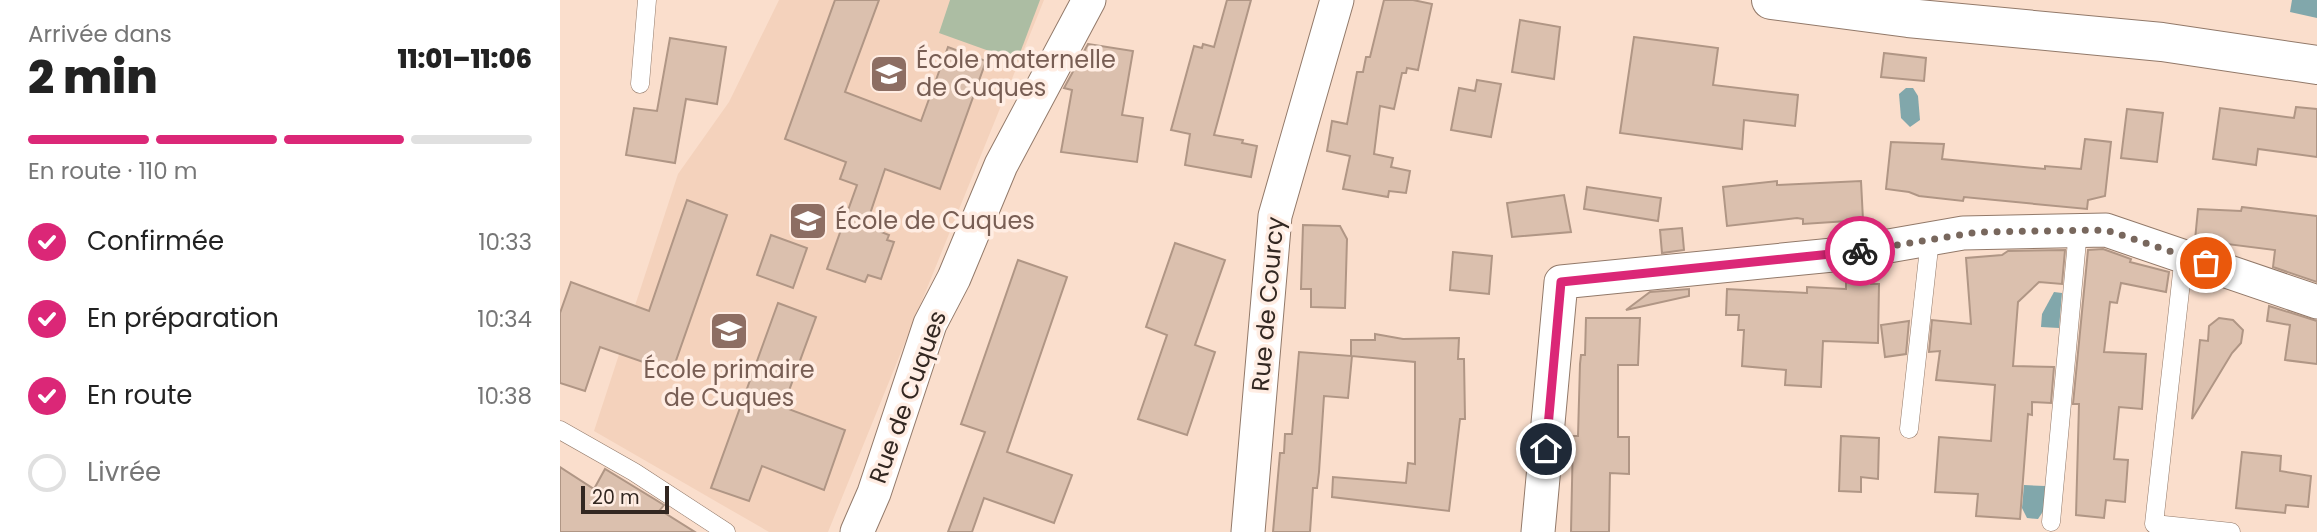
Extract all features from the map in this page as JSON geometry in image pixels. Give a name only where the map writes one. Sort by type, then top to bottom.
[{"type":"street","name":"Rue de Cuques","points":[[857,532],[874,493],[930,324],[954,278],[1001,165],[1089,0]]},
{"type":"street","name":"Rue de Courcy","points":[[1248,532],[1275,216],[1337,0]]},
{"type":"street","points":[[1772,0],[1909,9],[2317,65]]},
{"type":"street","points":[[2162,42],[2317,48]]},
{"type":"street","points":[[1538,532],[1561,282],[1843,254],[1994,230],[2106,230],[2317,302]]},
{"type":"lane","points":[[640,84],[647,0]]},
{"type":"lane","points":[[2051,522],[2078,230]]},
{"type":"lane","points":[[1909,429],[1930,239]]},
{"type":"lane","points":[[2184,255],[2154,524],[2231,532]]},
{"type":"lane","points":[[560,430],[634,472],[726,532]]},
{"type":"shaded area","name":"École de Cuques","points":[[779,0],[1044,0],[828,532],[769,532],[594,431],[678,174],[729,102]]},
{"type":"green space","points":[[950,0],[1040,0],[1017,61],[939,33]]},
{"type":"water","points":[[2292,0],[2317,0],[2317,18],[2290,12]]},
{"type":"water","points":[[1906,88],[1913,88],[1918,96],[1920,120],[1910,127],[1901,118],[1899,94]]},
{"type":"water","points":[[2054,292],[2062,293],[2059,328],[2041,327],[2042,314]]},
{"type":"water","points":[[2024,485],[2045,486],[2044,510],[2038,519],[2027,518],[2022,508]]},
{"type":"building","points":[[835,0],[879,0],[845,92],[921,121],[948,47],[986,61],[940,189],[885,169],[866,226],[889,235],[887,240],[894,242],[881,279],[868,275],[865,282],[827,269],[857,185],[840,179],[846,162],[785,139]]},
{"type":"building","points":[[1227,0],[1251,0],[1214,135],[1243,140],[1242,143],[1257,146],[1251,177],[1185,165],[1190,134],[1171,130],[1194,46],[1202,48],[1203,44],[1214,47]]},
{"type":"building","points":[[1384,0],[1413,0],[1432,4],[1418,70],[1407,68],[1406,73],[1402,73],[1394,109],[1380,106],[1374,154],[1393,158],[1391,167],[1410,171],[1406,193],[1389,191],[1388,197],[1343,189],[1350,156],[1327,151],[1332,121],[1347,124],[1357,72],[1363,72],[1366,57],[1370,57]]},
{"type":"building","points":[[1520,20],[1560,27],[1554,79],[1512,72]]},
{"type":"building","points":[[1634,37],[1718,48],[1713,85],[1798,95],[1795,126],[1744,120],[1742,149],[1620,133]]},
{"type":"building","points":[[670,38],[726,47],[717,104],[686,99],[675,163],[626,155],[634,108],[657,111]]},
{"type":"building","points":[[1088,44],[1133,51],[1122,115],[1143,118],[1137,162],[1061,152],[1072,90],[1064,88]]},
{"type":"building","points":[[1884,53],[1926,58],[1924,81],[1881,77]]},
{"type":"building","points":[[1477,80],[1501,84],[1491,137],[1451,130],[1459,88],[1475,91]]},
{"type":"building","points":[[2296,107],[2317,109],[2317,157],[2258,149],[2256,165],[2213,159],[2220,108],[2294,118]]},
{"type":"building","points":[[2127,109],[2163,113],[2157,162],[2121,158]]},
{"type":"building","points":[[2085,139],[2111,142],[2105,196],[2088,200],[2087,209],[1964,197],[1963,201],[1886,189],[1891,142],[1944,144],[1942,159],[2045,169],[2045,166],[2081,169]]},
{"type":"building","points":[[1777,181],[1777,185],[1861,181],[1863,220],[1803,224],[1803,219],[1797,218],[1727,226],[1723,187]]},
{"type":"building","points":[[1587,187],[1661,198],[1658,221],[1584,209]]},
{"type":"building","points":[[1564,195],[1571,232],[1512,237],[1507,203]]},
{"type":"building","points":[[687,200],[727,215],[672,372],[600,347],[585,391],[560,383],[560,313],[571,282],[649,311]]},
{"type":"building","points":[[2242,207],[2317,216],[2317,282],[2273,267],[2275,250],[2195,240],[2198,209],[2241,211]]},
{"type":"building","points":[[1303,225],[1340,226],[1347,239],[1345,308],[1311,307],[1311,289],[1301,289]]},
{"type":"building","points":[[1682,228],[1684,250],[1662,253],[1660,230]]},
{"type":"building","points":[[771,235],[807,248],[793,288],[757,275]]},
{"type":"building","points":[[1175,243],[1225,260],[1195,345],[1215,352],[1187,435],[1138,419],[1167,335],[1146,327]]},
{"type":"building","points":[[2103,249],[2131,259],[2130,262],[2169,272],[2166,292],[2121,283],[2117,303],[2110,302],[2104,352],[2146,354],[2142,409],[2119,407],[2114,459],[2128,460],[2125,502],[2106,500],[2104,518],[2076,515],[2079,404],[2073,404],[2088,250]]},
{"type":"building","points":[[2065,250],[2062,284],[2039,282],[2018,302],[2013,366],[2054,367],[2051,403],[2032,402],[2032,415],[2028,414],[2020,519],[1976,516],[1978,494],[1935,492],[1939,437],[1991,441],[1995,385],[1936,380],[1940,351],[1929,352],[1932,320],[1971,324],[1966,258],[2002,255],[2008,251]]},
{"type":"building","points":[[1453,252],[1492,256],[1489,294],[1450,290]]},
{"type":"building","points":[[1018,260],[1067,277],[1007,452],[1072,475],[1054,523],[984,498],[972,532],[948,532],[985,432],[961,424]]},
{"type":"building","points":[[1871,269],[1871,284],[1879,284],[1878,343],[1823,341],[1821,387],[1785,385],[1786,370],[1742,366],[1744,330],[1738,330],[1739,315],[1726,315],[1727,289],[1807,293],[1807,287],[1846,289],[1846,273]]},
{"type":"building","points":[[1689,289],[1689,296],[1626,310],[1650,292]]},
{"type":"building","points":[[778,303],[816,317],[783,407],[845,430],[824,490],[762,466],[749,501],[711,488]]},
{"type":"building","points":[[2269,306],[2317,321],[2317,364],[2285,360],[2290,325],[2267,321]]},
{"type":"building","points":[[1586,318],[1640,318],[1638,365],[1618,365],[1618,437],[1629,437],[1629,474],[1610,473],[1609,532],[1571,532],[1573,436],[1578,436],[1580,364],[1581,355],[1585,355]]},
{"type":"building","points":[[2219,318],[2233,320],[2243,330],[2241,343],[2232,353],[2192,419],[2200,340],[2208,341],[2209,326]]},
{"type":"building","points":[[1909,321],[1906,354],[1885,357],[1881,325]]},
{"type":"building","points":[[1375,334],[1403,339],[1459,338],[1458,359],[1464,359],[1465,419],[1460,419],[1449,511],[1332,497],[1333,477],[1406,483],[1408,463],[1415,464],[1415,362],[1352,356],[1348,398],[1324,396],[1319,472],[1317,488],[1313,488],[1310,532],[1273,532],[1280,453],[1284,453],[1285,434],[1292,434],[1299,352],[1351,356],[1351,340],[1375,340]]},
{"type":"building","points":[[1841,436],[1879,438],[1878,479],[1861,477],[1861,492],[1839,491]]},
{"type":"building","points":[[2242,452],[2281,456],[2280,471],[2311,476],[2308,507],[2286,505],[2285,513],[2236,508]]},
{"type":"building","points":[[560,467],[594,489],[605,469],[664,505],[660,510],[695,532],[560,532]]},
{"type":"way so far","points":[[1860,251],[1994,230],[2106,230],[2206,263]]},
{"type":"place","name":"École maternelle de Cuques","points":[[889,74]]},
{"type":"place","name":"École de Cuques","points":[[808,221]]},
{"type":"place","name":"École primaire de Cuques","points":[[729,331]]},
{"type":"route","points":[[1546,449],[1561,282],[1860,251]]}]
